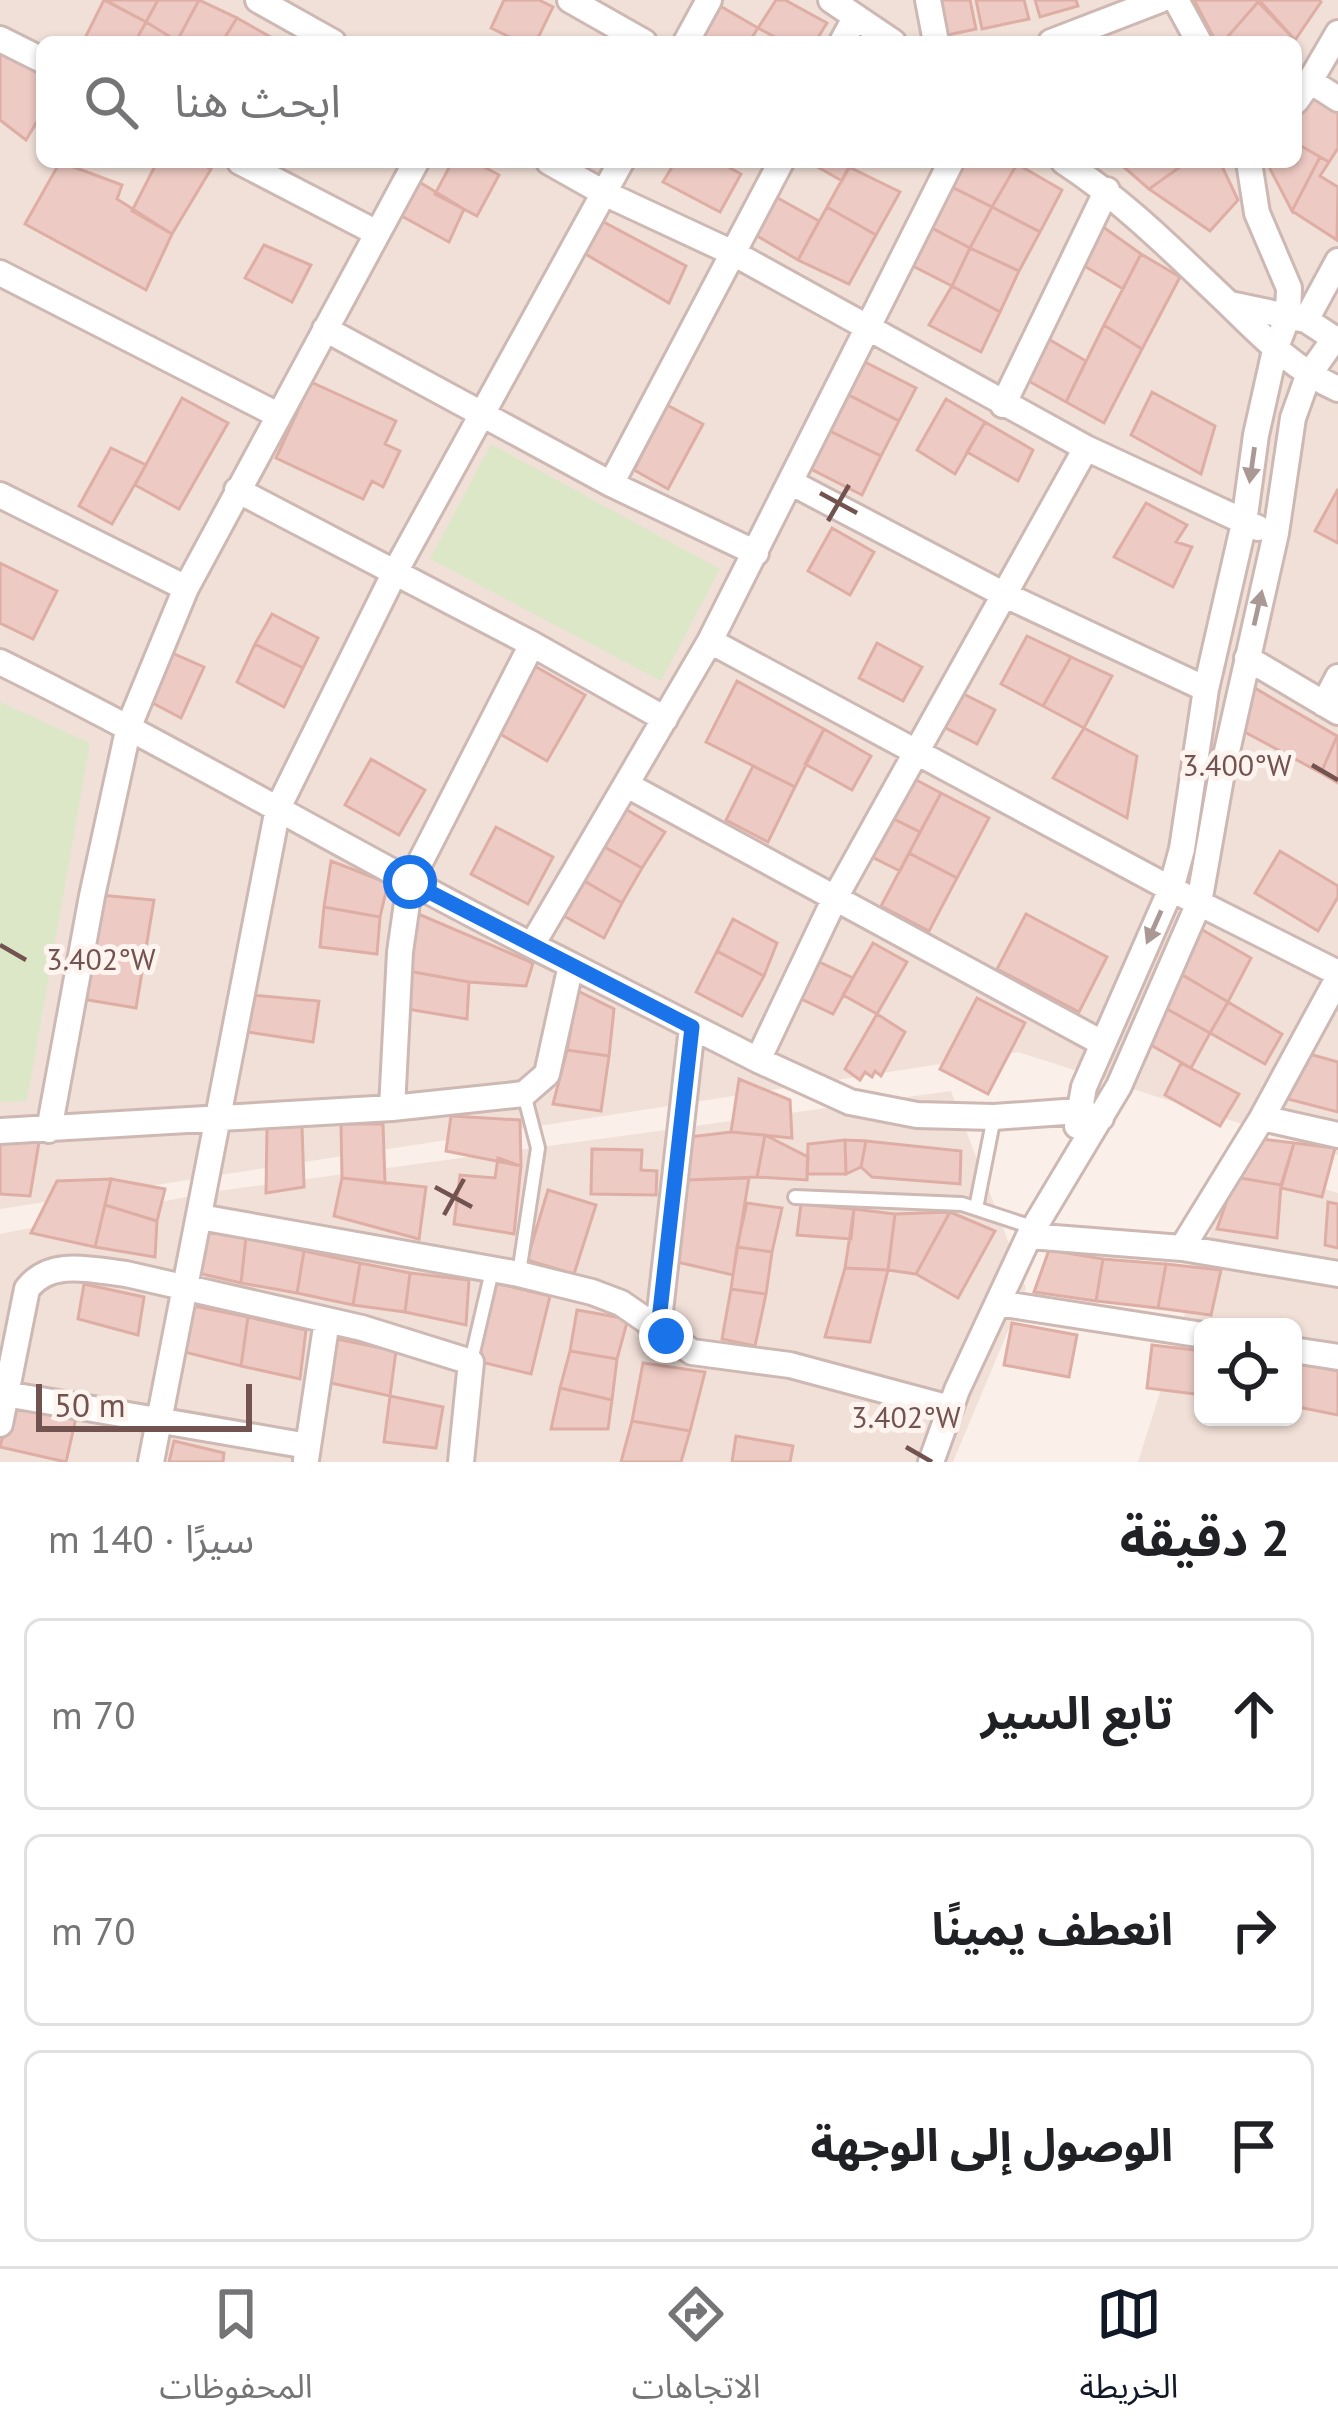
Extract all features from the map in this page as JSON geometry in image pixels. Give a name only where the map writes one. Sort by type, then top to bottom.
[{"type":"street","points":[[258,0],[322,36]]},
{"type":"street","points":[[299,23],[312,0]]},
{"type":"street","points":[[570,0],[633,36]]},
{"type":"street","points":[[689,36],[709,0]]},
{"type":"street","points":[[831,0],[884,36]]},
{"type":"street","points":[[928,0],[935,36]]},
{"type":"street","points":[[1067,36],[1160,0]]},
{"type":"street","points":[[1176,0],[1196,36]]},
{"type":"street","points":[[845,36],[854,17]]},
{"type":"street","points":[[1338,33],[1303,91],[1338,99]]},
{"type":"street","points":[[0,39],[36,57]]},
{"type":"street","points":[[252,168],[377,233]]},
{"type":"street","points":[[49,1130],[129,726],[186,588],[413,168]]},
{"type":"street","points":[[560,168],[735,254],[1086,448],[1244,524],[1276,532]]},
{"type":"street","points":[[151,1462],[278,808],[395,572],[618,168]]},
{"type":"street","points":[[611,484],[778,168]]},
{"type":"street","points":[[532,945],[710,641],[948,168]]},
{"type":"street","points":[[1073,168],[1107,190],[1275,350],[1308,376],[1338,389]]},
{"type":"street","points":[[1250,168],[1257,213],[1297,318]]},
{"type":"street","points":[[1004,405],[1107,190]]},
{"type":"street","points":[[932,1462],[950,1408],[998,1303],[1077,1152],[1102,1042],[1171,889],[1275,350],[1338,261]]},
{"type":"street","points":[[0,273],[278,415]]},
{"type":"street","points":[[1089,1115],[1134,1054],[1198,903],[1276,532],[1293,418],[1308,376],[1336,339],[1297,318],[1227,303]]},
{"type":"street","points":[[326,329],[611,484],[756,553]]},
{"type":"street","points":[[758,1060],[836,896],[1086,448]]},
{"type":"street","points":[[790,482],[1003,594],[1206,689]]},
{"type":"street","points":[[237,490],[665,719]]},
{"type":"street","points":[[0,495],[186,588]]},
{"type":"street","points":[[710,641],[1338,975],[1262,1118],[1182,1249]]},
{"type":"street","points":[[392,1108],[400,952],[410,882],[532,644]]},
{"type":"street","points":[[1247,658],[1331,708],[1338,676]]},
{"type":"street","points":[[0,662],[129,726],[410,882],[850,1102],[890,1111],[994,1118],[1089,1115]]},
{"type":"street","points":[[626,785],[1102,1042]]},
{"type":"street","points":[[0,1131],[392,1108],[524,1094],[547,1074],[571,965]]},
{"type":"street","points":[[658,1329],[692,1027]]},
{"type":"street","points":[[1262,1118],[1338,1135]]},
{"type":"street","points":[[200,1217],[519,1274],[592,1292],[621,1303],[692,1352],[790,1365],[950,1408]]},
{"type":"street","points":[[1032,1232],[1338,1274]]},
{"type":"street","points":[[0,1424],[24,1301],[37,1275],[56,1268],[89,1270],[126,1274],[327,1320],[471,1362],[461,1462]]},
{"type":"street","points":[[998,1303],[1194,1334]]},
{"type":"street","points":[[3,1394],[307,1454],[327,1320]]},
{"type":"street","points":[[1302,1351],[1338,1357]]},
{"type":"lane","points":[[519,1274],[538,1148],[524,1094]]},
{"type":"lane","points":[[976,1208],[994,1118]]},
{"type":"lane","points":[[795,1197],[907,1199],[976,1208],[1032,1232]]},
{"type":"lane","points":[[471,1362],[492,1271]]},
{"type":"shaded area","points":[[0,0],[1338,0],[1338,1155],[1018,1052],[0,1209]]},
{"type":"shaded area","points":[[951,1091],[1026,1288],[953,1462],[0,1462],[0,1234],[211,1192]]},
{"type":"shaded area","points":[[1233,1161],[1338,1193],[1338,1462],[1138,1462]]},
{"type":"green space","points":[[491,444],[720,569],[661,681],[430,559]]},
{"type":"green space","points":[[0,702],[90,743],[27,1101],[0,1102]]},
{"type":"building","points":[[104,0],[146,22],[138,36],[86,36]]},
{"type":"building","points":[[105,0],[158,0],[146,22]]},
{"type":"building","points":[[158,0],[199,0],[180,36],[169,36],[146,22]]},
{"type":"building","points":[[199,0],[237,18],[226,36],[180,36]]},
{"type":"building","points":[[504,0],[539,0],[553,7],[539,36],[508,36],[491,28]]},
{"type":"building","points":[[776,0],[785,0],[827,23],[819,36],[773,36],[758,28]]},
{"type":"building","points":[[936,0],[970,0],[976,29],[943,36]]},
{"type":"building","points":[[976,0],[1024,0],[1029,19],[982,29]]},
{"type":"building","points":[[1035,0],[1076,0],[1078,6],[1040,17]]},
{"type":"building","points":[[1194,0],[1257,0],[1228,36],[1213,36]]},
{"type":"building","points":[[1259,0],[1321,2],[1298,36],[1291,36]]},
{"type":"building","points":[[1258,2],[1291,36],[1228,36]]},
{"type":"building","points":[[715,3],[758,28],[753,36],[697,36]]},
{"type":"building","points":[[237,18],[269,36],[226,36]]},
{"type":"building","points":[[146,22],[169,36],[138,36]]},
{"type":"building","points":[[0,51],[36,69],[36,123],[26,140],[0,120]]},
{"type":"building","points":[[1311,96],[1338,112],[1338,148],[1329,162],[1302,146],[1302,112]]},
{"type":"building","points":[[1302,146],[1320,157],[1292,211],[1270,168],[1302,168]]},
{"type":"building","points":[[1320,157],[1329,162],[1320,176],[1338,187],[1337,240],[1292,211]]},
{"type":"building","points":[[57,168],[76,168],[122,185],[117,199],[172,234],[146,290],[25,224]]},
{"type":"building","points":[[154,168],[211,169],[172,234],[132,211]]},
{"type":"building","points":[[449,168],[486,168],[499,175],[477,216],[435,194]]},
{"type":"building","points":[[671,168],[730,168],[741,174],[720,212],[663,182]]},
{"type":"building","points":[[819,168],[849,168],[842,181]]},
{"type":"building","points":[[848,168],[900,192],[876,235],[827,207]]},
{"type":"building","points":[[960,168],[1015,168],[992,207],[950,186]]},
{"type":"building","points":[[1015,168],[1024,168],[1062,190],[1040,232],[992,207]]},
{"type":"building","points":[[1125,168],[1179,168],[1149,189]]},
{"type":"building","points":[[1179,168],[1223,168],[1238,200],[1210,231],[1149,189]]},
{"type":"building","points":[[416,180],[464,209],[449,242],[396,213]]},
{"type":"building","points":[[950,186],[992,207],[970,248],[930,227]]},
{"type":"building","points":[[776,197],[819,221],[798,260],[754,234]]},
{"type":"building","points":[[827,207],[876,235],[849,284],[798,260]]},
{"type":"building","points":[[992,207],[1040,232],[1019,271],[970,248]]},
{"type":"building","points":[[600,220],[686,266],[669,303],[582,252]]},
{"type":"building","points":[[1099,224],[1141,254],[1123,289],[1081,264]]},
{"type":"building","points":[[930,227],[970,248],[952,286],[911,265]]},
{"type":"building","points":[[264,245],[311,265],[292,302],[245,278]]},
{"type":"building","points":[[970,248],[1019,271],[1000,312],[952,286]]},
{"type":"building","points":[[1141,254],[1180,277],[1142,349],[1104,325]]},
{"type":"building","points":[[952,286],[1000,312],[981,352],[929,325]]},
{"type":"building","points":[[1104,325],[1142,349],[1104,423],[1066,402]]},
{"type":"building","points":[[1045,337],[1086,361],[1066,402],[1025,379]]},
{"type":"building","points":[[861,360],[916,388],[899,421],[845,393]]},
{"type":"building","points":[[311,382],[396,421],[385,444],[400,451],[383,487],[372,481],[363,499],[276,458]]},
{"type":"building","points":[[1152,392],[1215,426],[1201,474],[1131,435]]},
{"type":"building","points":[[845,393],[899,421],[881,456],[826,429]]},
{"type":"building","points":[[182,398],[228,423],[179,509],[135,485]]},
{"type":"building","points":[[946,399],[985,422],[955,474],[917,450]]},
{"type":"building","points":[[667,405],[703,424],[668,489],[634,470]]},
{"type":"building","points":[[985,422],[1033,450],[1018,481],[967,452]]},
{"type":"building","points":[[826,429],[881,456],[862,495],[807,467]]},
{"type":"building","points":[[111,448],[146,465],[112,524],[79,506]]},
{"type":"building","points":[[1338,489],[1338,543],[1315,531]]},
{"type":"building","points":[[1146,503],[1187,525],[1176,542],[1192,547],[1173,587],[1114,557]]},
{"type":"building","points":[[832,528],[874,552],[850,595],[808,571]]},
{"type":"building","points":[[0,563],[57,591],[33,639],[0,623]]},
{"type":"building","points":[[272,614],[318,638],[303,668],[255,644]]},
{"type":"building","points":[[1027,636],[1071,657],[1043,706],[1001,684]]},
{"type":"building","points":[[877,643],[922,667],[903,701],[859,678]]},
{"type":"building","points":[[255,644],[303,668],[284,707],[237,682]]},
{"type":"building","points":[[163,649],[204,667],[181,718],[145,699]]},
{"type":"building","points":[[1071,657],[1112,676],[1084,728],[1043,706]]},
{"type":"building","points":[[533,665],[585,695],[547,761],[495,731]]},
{"type":"building","points":[[737,681],[824,729],[795,787],[706,742]]},
{"type":"building","points":[[1253,687],[1337,736],[1321,773],[1241,730]]},
{"type":"building","points":[[956,690],[995,710],[977,744],[938,724]]},
{"type":"building","points":[[1084,728],[1137,756],[1127,818],[1053,778]]},
{"type":"building","points":[[824,729],[871,756],[852,790],[805,764]]},
{"type":"building","points":[[1338,737],[1338,783],[1321,773]]},
{"type":"building","points":[[371,759],[425,790],[399,835],[345,805]]},
{"type":"building","points":[[753,766],[795,787],[768,842],[726,820]]},
{"type":"building","points":[[905,774],[941,793],[920,832],[884,814]]},
{"type":"building","points":[[941,793],[989,818],[957,878],[909,853]]},
{"type":"building","points":[[622,807],[665,832],[642,868],[601,845]]},
{"type":"building","points":[[884,814],[920,832],[900,871],[866,854]]},
{"type":"building","points":[[496,827],[553,857],[528,904],[471,874]]},
{"type":"building","points":[[601,845],[642,868],[622,903],[581,879]]},
{"type":"building","points":[[1280,851],[1338,886],[1338,897],[1318,931],[1255,893]]},
{"type":"building","points":[[909,853],[957,878],[929,931],[881,906]]},
{"type":"building","points":[[331,861],[388,883],[380,917],[324,907]]},
{"type":"building","points":[[581,879],[622,903],[604,938],[562,915]]},
{"type":"building","points":[[100,895],[154,900],[136,1008],[82,999]]},
{"type":"building","points":[[324,907],[380,917],[377,954],[320,947]]},
{"type":"building","points":[[416,913],[533,963],[526,986],[408,971]]},
{"type":"building","points":[[1026,914],[1107,957],[1079,1012],[997,969]]},
{"type":"building","points":[[733,919],[777,943],[764,976],[717,951]]},
{"type":"building","points":[[1194,925],[1251,958],[1228,1002],[1176,971]]},
{"type":"building","points":[[873,943],[907,962],[877,1014],[843,995]]},
{"type":"building","points":[[717,951],[764,976],[742,1016],[696,992]]},
{"type":"building","points":[[813,959],[853,978],[833,1014],[795,996]]},
{"type":"building","points":[[408,971],[469,982],[467,1019],[407,1009]]},
{"type":"building","points":[[1176,971],[1228,1002],[1210,1033],[1160,1005]]},
{"type":"building","points":[[578,991],[614,1009],[609,1056],[567,1050]]},
{"type":"building","points":[[252,995],[319,1001],[313,1042],[248,1032]]},
{"type":"building","points":[[977,998],[1025,1023],[988,1094],[940,1069]]},
{"type":"building","points":[[1228,1002],[1282,1034],[1265,1064],[1210,1033]]},
{"type":"building","points":[[1160,1005],[1210,1033],[1191,1068],[1144,1041]]},
{"type":"building","points":[[877,1014],[905,1032],[881,1076],[865,1072],[860,1080],[845,1069]]},
{"type":"building","points":[[567,1050],[609,1056],[601,1111],[553,1104]]},
{"type":"building","points":[[1306,1053],[1338,1062],[1338,1112],[1284,1098]]},
{"type":"building","points":[[1181,1063],[1239,1094],[1220,1126],[1165,1095]]},
{"type":"building","points":[[739,1079],[790,1100],[792,1138],[731,1132]]},
{"type":"building","points":[[451,1116],[520,1120],[521,1166],[446,1151]]},
{"type":"building","points":[[341,1124],[383,1124],[385,1183],[342,1178]]},
{"type":"building","points":[[267,1125],[302,1126],[304,1187],[266,1193]]},
{"type":"building","points":[[731,1132],[765,1135],[757,1177],[687,1180],[689,1137]]},
{"type":"building","points":[[765,1135],[808,1157],[807,1180],[757,1177]]},
{"type":"building","points":[[1255,1138],[1294,1143],[1281,1185],[1235,1177]]},
{"type":"building","points":[[845,1140],[846,1174],[807,1174],[808,1144]]},
{"type":"building","points":[[845,1140],[866,1141],[861,1167],[846,1174]]},
{"type":"building","points":[[866,1141],[961,1151],[960,1184],[872,1177],[861,1167]]},
{"type":"building","points":[[0,1142],[39,1142],[30,1196],[0,1194]]},
{"type":"building","points":[[1294,1143],[1335,1148],[1322,1197],[1281,1188]]},
{"type":"building","points":[[592,1149],[642,1150],[641,1170],[657,1171],[656,1195],[591,1194]]},
{"type":"building","points":[[498,1158],[521,1166],[514,1234],[454,1224],[460,1175],[495,1178]]},
{"type":"building","points":[[1235,1177],[1281,1185],[1277,1238],[1217,1229]]},
{"type":"building","points":[[342,1178],[426,1187],[419,1239],[334,1216]]},
{"type":"building","points":[[749,1178],[733,1275],[673,1261],[687,1180]]},
{"type":"building","points":[[111,1179],[165,1189],[157,1221],[105,1205]]},
{"type":"building","points":[[111,1179],[95,1247],[31,1233],[57,1181]]},
{"type":"building","points":[[548,1190],[596,1205],[574,1274],[527,1260]]},
{"type":"building","points":[[1328,1202],[1338,1204],[1338,1248],[1325,1245]]},
{"type":"building","points":[[747,1203],[782,1208],[772,1252],[737,1247]]},
{"type":"building","points":[[801,1204],[854,1209],[851,1239],[797,1235]]},
{"type":"building","points":[[105,1205],[157,1221],[155,1257],[95,1247]]},
{"type":"building","points":[[854,1209],[895,1214],[888,1270],[845,1268]]},
{"type":"building","points":[[950,1212],[995,1231],[958,1298],[916,1274]]},
{"type":"building","points":[[950,1212],[916,1274],[888,1270],[895,1214]]},
{"type":"building","points":[[203,1227],[246,1237],[241,1283],[194,1272]]},
{"type":"building","points":[[246,1237],[304,1251],[297,1293],[241,1283]]},
{"type":"building","points":[[737,1247],[772,1252],[766,1294],[731,1289]]},
{"type":"building","points":[[1049,1250],[1103,1259],[1096,1301],[1034,1292]]},
{"type":"building","points":[[304,1251],[360,1263],[353,1305],[297,1293]]},
{"type":"building","points":[[1103,1259],[1166,1264],[1158,1308],[1096,1301]]},
{"type":"building","points":[[360,1263],[410,1273],[405,1312],[353,1305]]},
{"type":"building","points":[[1166,1264],[1221,1270],[1211,1315],[1158,1308]]},
{"type":"building","points":[[845,1268],[888,1270],[870,1342],[825,1337]]},
{"type":"building","points":[[410,1273],[469,1280],[466,1325],[405,1312]]},
{"type":"building","points":[[496,1283],[550,1296],[531,1374],[477,1361]]},
{"type":"building","points":[[84,1284],[144,1297],[138,1335],[78,1319]]},
{"type":"building","points":[[731,1289],[766,1294],[755,1346],[722,1339]]},
{"type":"building","points":[[189,1305],[248,1317],[241,1366],[180,1351]]},
{"type":"building","points":[[577,1310],[628,1319],[617,1359],[570,1351]]},
{"type":"building","points":[[248,1317],[306,1330],[300,1379],[241,1366]]},
{"type":"building","points":[[1012,1323],[1077,1335],[1069,1377],[1004,1365]]},
{"type":"building","points":[[337,1339],[396,1351],[390,1396],[331,1383]]},
{"type":"building","points":[[1152,1345],[1194,1350],[1194,1394],[1147,1388]]},
{"type":"building","points":[[570,1351],[617,1359],[612,1400],[560,1388]]},
{"type":"building","points":[[643,1363],[705,1372],[690,1431],[632,1421]]},
{"type":"building","points":[[1302,1363],[1338,1371],[1338,1415],[1302,1408]]},
{"type":"building","points":[[560,1388],[612,1400],[608,1429],[551,1429]]},
{"type":"building","points":[[390,1396],[443,1407],[436,1448],[384,1442]]},
{"type":"building","points":[[11,1403],[76,1418],[66,1462],[0,1447]]},
{"type":"building","points":[[632,1421],[690,1431],[681,1462],[621,1462]]},
{"type":"building","points":[[736,1436],[793,1446],[790,1462],[732,1462]]},
{"type":"building","points":[[174,1441],[224,1453],[223,1462],[169,1462]]},
{"type":"route","points":[[410,882],[692,1027],[658,1329],[666,1336]]}]
